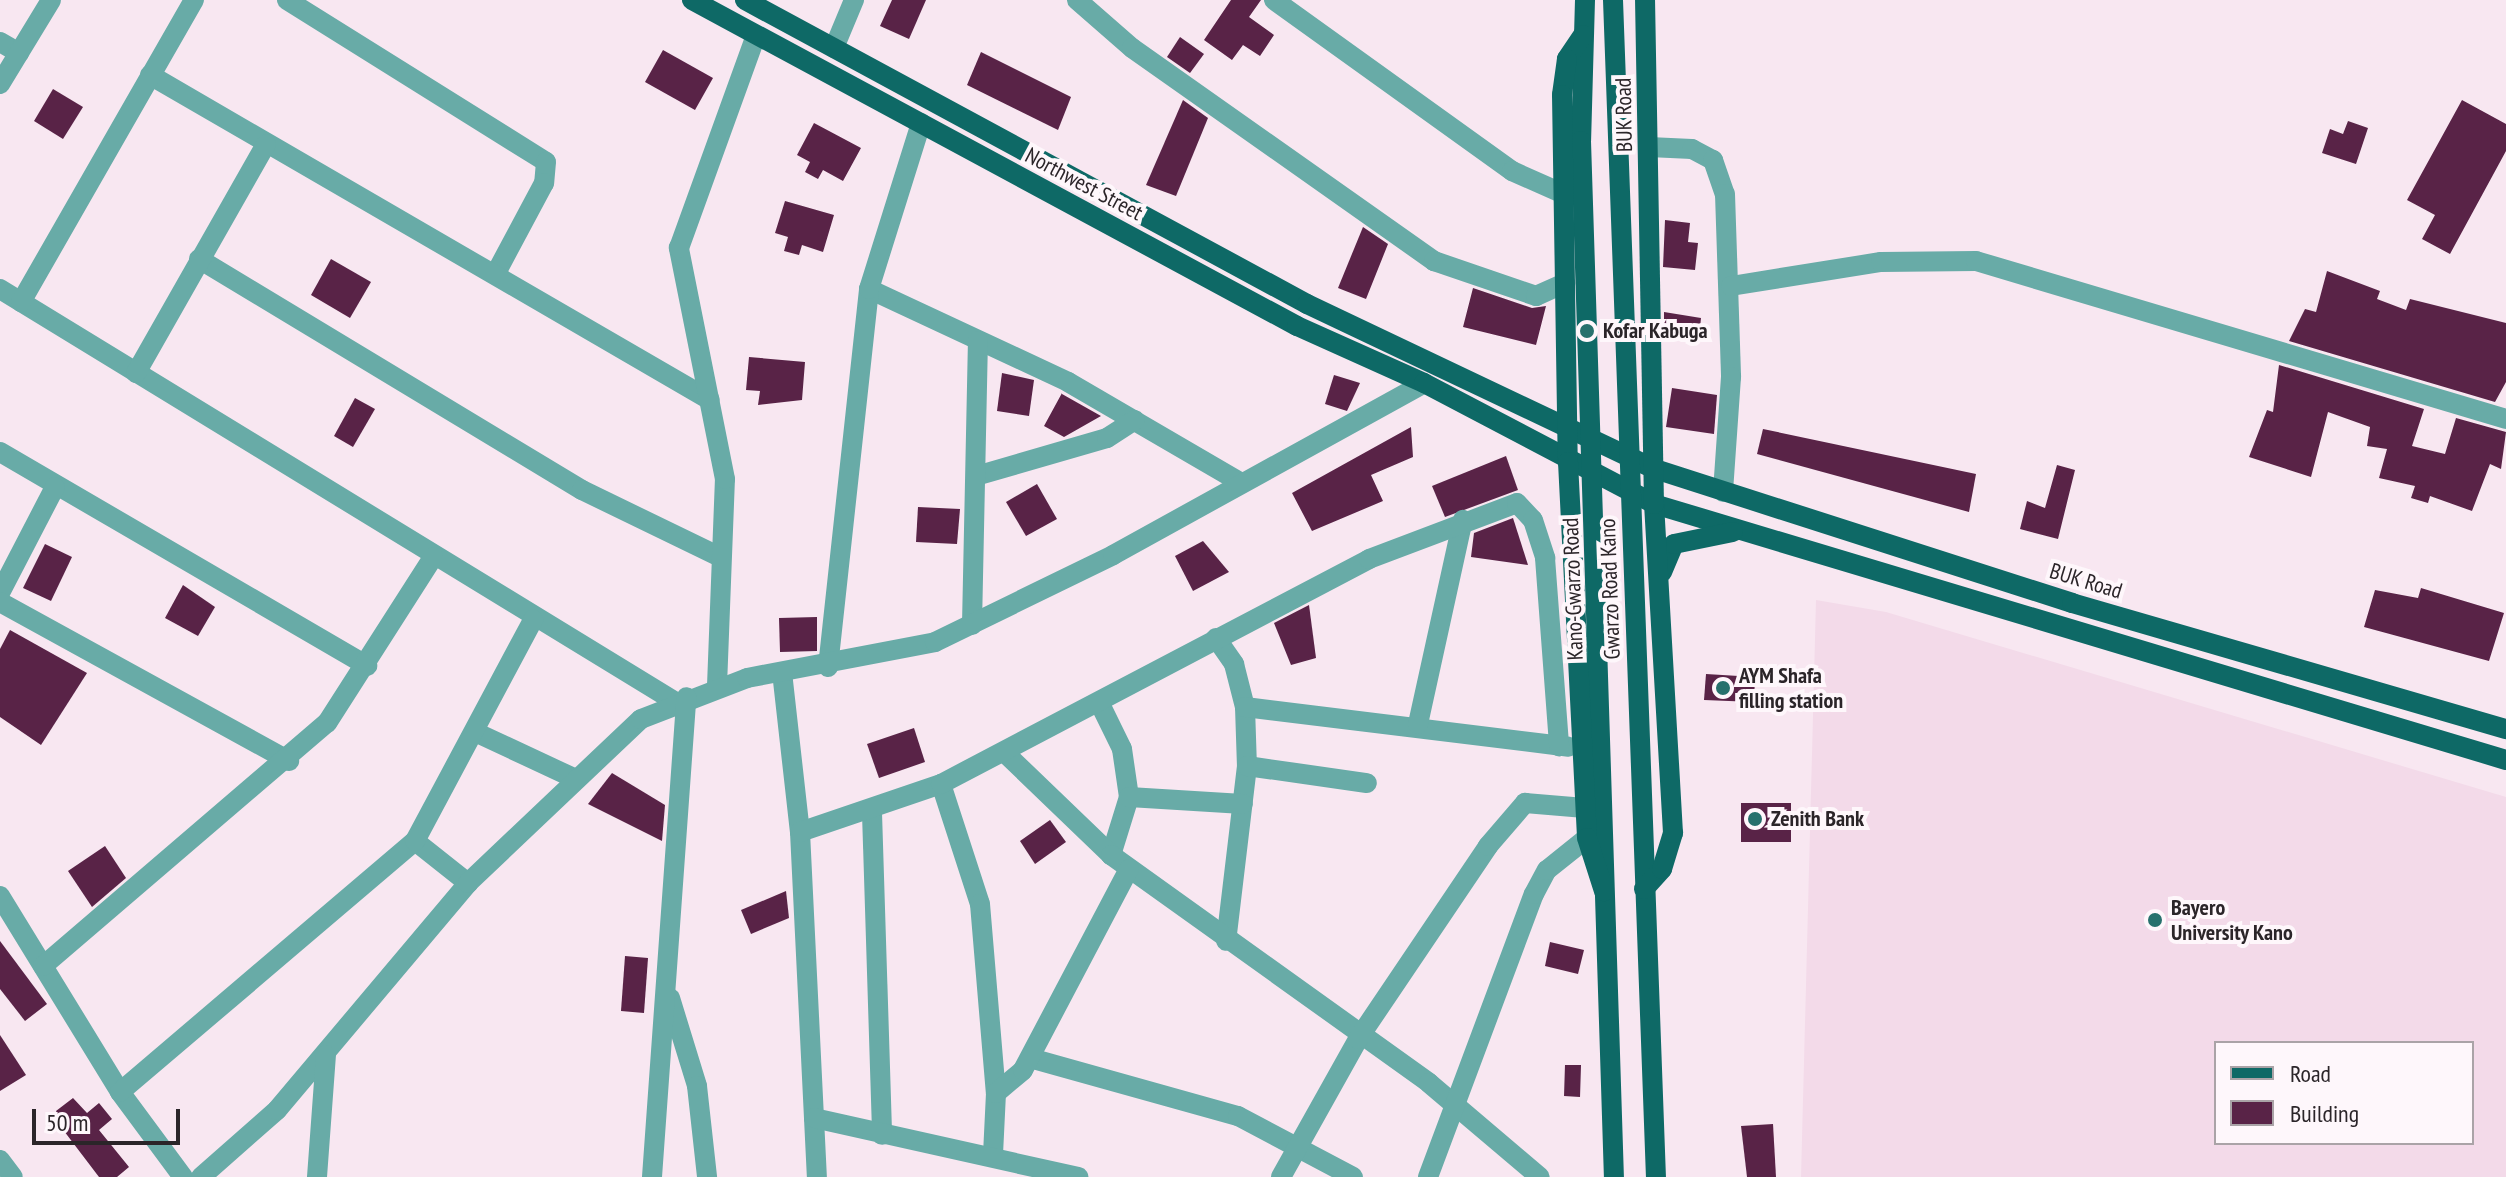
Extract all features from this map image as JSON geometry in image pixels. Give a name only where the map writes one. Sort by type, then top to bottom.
[{"type":"main road","name":"Northwest Street","points":[[692,0],[1297,326],[1424,383],[1572,464],[1650,502]]},
{"type":"main road","name":"Northwest Street","points":[[745,0],[1307,304],[1650,467]]},
{"type":"main road","name":"Kano-Gwarzo Road","points":[[1585,0],[1583,35],[1610,901],[1614,1177]]},
{"type":"main road","name":"Gwarzo Road Kano","points":[[1613,0],[1656,1177]]},
{"type":"main road","name":"BUK Road","points":[[1644,889],[1662,869],[1673,833],[1661,580],[1650,502],[1649,147],[1645,0]]},
{"type":"main road","points":[[1583,35],[1567,59],[1562,95],[1565,283],[1573,432],[1581,749],[1587,838],[1610,901]]},
{"type":"main road","name":"BUK Road","points":[[1650,467],[1723,492],[2506,729]]},
{"type":"main road","points":[[1650,502],[2506,760]]},
{"type":"main road","points":[[1661,580],[1674,544],[1743,530]]},
{"type":"street","points":[[0,84],[51,0]]},
{"type":"street","points":[[21,302],[194,0]]},
{"type":"street","points":[[287,0],[546,162],[544,183],[496,273]]},
{"type":"street","points":[[834,48],[854,0]]},
{"type":"street","points":[[1077,0],[1156,66],[1434,261],[1536,296],[1565,283]]},
{"type":"street","points":[[1274,0],[1512,171],[1564,194]]},
{"type":"street","points":[[717,686],[725,479],[679,248],[756,35]]},
{"type":"street","points":[[0,42],[19,53]]},
{"type":"street","points":[[150,75],[496,273],[710,400]]},
{"type":"street","points":[[828,667],[869,289],[921,123]]},
{"type":"street","points":[[136,373],[266,144]]},
{"type":"street","points":[[1649,147],[1692,149],[1718,167],[1731,286],[1723,492]]},
{"type":"street","points":[[199,259],[582,490],[720,557]]},
{"type":"street","points":[[1731,286],[1881,262],[1976,261],[2506,419]]},
{"type":"street","points":[[0,289],[533,620],[680,699]]},
{"type":"street","points":[[869,289],[1135,420],[1240,482]]},
{"type":"street","points":[[972,625],[978,341]]},
{"type":"street","points":[[201,1177],[326,1055],[468,883],[625,730],[680,699],[717,686],[782,672],[828,667],[935,642],[1424,383]]},
{"type":"street","points":[[976,476],[1107,438],[1135,420]]},
{"type":"street","points":[[0,452],[55,487],[367,666]]},
{"type":"street","points":[[0,593],[55,487]]},
{"type":"street","points":[[800,832],[872,813],[941,784],[1369,559],[1463,520],[1517,503],[1533,520],[1545,558],[1559,746]]},
{"type":"street","points":[[1418,724],[1463,520]]},
{"type":"street","points":[[43,966],[289,761],[367,666],[433,557]]},
{"type":"street","points":[[0,602],[289,761]]},
{"type":"street","points":[[120,1092],[415,841],[533,620]]},
{"type":"street","points":[[1216,638],[1234,664],[1245,707],[1247,766],[1226,941]]},
{"type":"street","points":[[782,672],[800,832],[817,1177]]},
{"type":"street","points":[[652,1177],[666,986],[680,699]]},
{"type":"street","points":[[1099,702],[1122,749],[1129,797],[1111,855]]},
{"type":"street","points":[[1245,707],[1418,724],[1581,749]]},
{"type":"street","points":[[475,732],[576,779]]},
{"type":"street","points":[[1004,752],[1111,855],[1358,1039],[1454,1106],[1540,1177]]},
{"type":"street","points":[[1247,766],[1367,783]]},
{"type":"street","points":[[941,784],[980,904],[996,1093],[993,1155]]},
{"type":"street","points":[[1129,797],[1243,804]]},
{"type":"street","points":[[1281,1177],[1358,1039],[1469,871],[1525,803],[1585,808]]},
{"type":"street","points":[[872,813],[882,1135]]},
{"type":"street","points":[[1428,1177],[1534,894],[1547,870],[1587,838]]},
{"type":"street","points":[[415,841],[468,883]]},
{"type":"street","points":[[996,1093],[1030,1058],[1129,869]]},
{"type":"street","points":[[0,896],[120,1092],[183,1177]]},
{"type":"street","points":[[666,986],[697,1086],[707,1177]]},
{"type":"street","points":[[317,1177],[326,1055]]},
{"type":"street","points":[[1030,1058],[1238,1116],[1274,1130],[1297,1150],[1353,1177]]},
{"type":"street","points":[[814,1118],[882,1135],[993,1155],[1079,1177]]},
{"type":"street","points":[[0,1160],[13,1177]]},
{"type":"shaded area","name":"Bayero University Kano","points":[[1816,600],[1886,612],[2506,797],[2506,1177],[1801,1177]]},
{"type":"building","points":[[892,0],[926,0],[909,39],[880,26]]},
{"type":"building","points":[[1231,0],[1261,0],[1249,17],[1274,35],[1260,56],[1243,45],[1232,60],[1204,40]]},
{"type":"building","points":[[1180,37],[1204,54],[1190,73],[1167,57]]},
{"type":"building","points":[[663,50],[713,78],[695,110],[645,82]]},
{"type":"building","points":[[981,52],[1071,97],[1058,130],[967,85]]},
{"type":"building","points":[[53,89],[83,107],[63,139],[34,121]]},
{"type":"building","points":[[1183,100],[1208,118],[1176,196],[1146,185]]},
{"type":"building","points":[[2462,100],[2506,124],[2506,151],[2450,254],[2422,239],[2435,215],[2407,200]]},
{"type":"building","points":[[2348,121],[2368,128],[2356,164],[2322,153],[2330,129],[2343,134]]},
{"type":"building","points":[[814,123],[861,148],[843,181],[823,170],[818,179],[805,172],[810,162],[797,155]]},
{"type":"building","points":[[785,201],[834,215],[823,252],[802,245],[799,255],[784,251],[788,237],[775,233]]},
{"type":"building","points":[[1665,220],[1690,223],[1688,242],[1698,243],[1695,270],[1663,267]]},
{"type":"building","points":[[1363,227],[1388,244],[1366,299],[1338,288]]},
{"type":"building","points":[[331,259],[371,282],[350,318],[311,295]]},
{"type":"building","points":[[2327,271],[2380,291],[2377,299],[2406,310],[2410,299],[2506,323],[2506,382],[2495,402],[2289,341],[2305,309],[2316,312]]},
{"type":"building","points":[[1473,288],[1532,308],[1546,306],[1536,345],[1463,327]]},
{"type":"building","points":[[1664,312],[1701,318],[1699,338],[1664,334]]},
{"type":"building","points":[[749,357],[805,362],[802,400],[758,405],[760,391],[746,390]]},
{"type":"building","points":[[2279,365],[2424,409],[2412,446],[2445,454],[2456,418],[2506,432],[2501,469],[2490,464],[2472,511],[2430,496],[2428,503],[2411,498],[2415,486],[2379,478],[2387,449],[2367,446],[2370,427],[2328,412],[2311,477],[2249,457],[2267,410],[2273,412]]},
{"type":"building","points":[[1002,373],[1034,380],[1029,416],[997,411]]},
{"type":"building","points":[[1334,375],[1360,383],[1347,411],[1325,404]]},
{"type":"building","points":[[1672,388],[1717,395],[1714,434],[1666,427]]},
{"type":"building","points":[[1062,393],[1101,416],[1064,437],[1044,426]]},
{"type":"building","points":[[355,398],[375,409],[353,447],[334,436]]},
{"type":"building","points":[[1411,427],[1413,457],[1371,475],[1383,501],[1312,531],[1292,493]]},
{"type":"building","points":[[1763,429],[1976,474],[1969,512],[1757,454]]},
{"type":"building","points":[[1506,456],[1518,490],[1445,517],[1432,486]]},
{"type":"building","points":[[2057,465],[2075,470],[2058,539],[2020,529],[2027,501],[2045,508]]},
{"type":"building","points":[[1037,484],[1057,519],[1026,536],[1006,502]]},
{"type":"building","points":[[918,507],[960,509],[957,544],[916,542]]},
{"type":"building","points":[[1513,518],[1528,565],[1471,557],[1474,533]]},
{"type":"building","points":[[1203,541],[1229,572],[1193,591],[1175,556]]},
{"type":"building","points":[[45,544],[72,557],[51,601],[23,588]]},
{"type":"building","points":[[183,585],[215,607],[198,636],[165,618]]},
{"type":"building","points":[[2421,588],[2504,613],[2489,661],[2364,627],[2375,590],[2418,598]]},
{"type":"building","points":[[1309,605],[1316,658],[1291,665],[1274,623]]},
{"type":"building","points":[[817,617],[817,651],[780,652],[779,618]]},
{"type":"building","points":[[10,630],[87,673],[41,745],[0,717],[0,649]]},
{"type":"building","points":[[1706,674],[1755,677],[1754,702],[1704,700]]},
{"type":"building","points":[[914,728],[925,762],[879,778],[867,744]]},
{"type":"building","points":[[612,773],[665,805],[662,841],[588,804]]},
{"type":"building","points":[[1741,803],[1791,803],[1791,842],[1741,842]]},
{"type":"building","points":[[1050,820],[1066,842],[1035,864],[1020,841]]},
{"type":"building","points":[[105,846],[126,878],[92,907],[68,871]]},
{"type":"building","points":[[786,891],[789,918],[751,934],[741,910]]},
{"type":"building","points":[[0,941],[47,1004],[25,1021],[0,989]]},
{"type":"building","points":[[1550,942],[1584,950],[1578,974],[1545,966]]},
{"type":"building","points":[[625,956],[648,958],[644,1013],[621,1011]]},
{"type":"building","points":[[0,1035],[26,1075],[0,1091]]},
{"type":"building","points":[[1565,1065],[1581,1065],[1580,1097],[1564,1096]]},
{"type":"building","points":[[73,1098],[87,1113],[99,1103],[112,1119],[99,1130],[129,1167],[117,1177],[99,1177],[64,1131],[56,1111]]},
{"type":"building","points":[[1773,1124],[1776,1177],[1747,1177],[1741,1126]]},
{"type":"place","name":"Kofar Kabuga","points":[[1587,331]]},
{"type":"place","name":"AYM Shafa filling station","points":[[1723,688]]},
{"type":"place","name":"Zenith Bank","points":[[1755,819]]},
{"type":"place","name":"Bayero University Kano","points":[[2155,920]]}]
